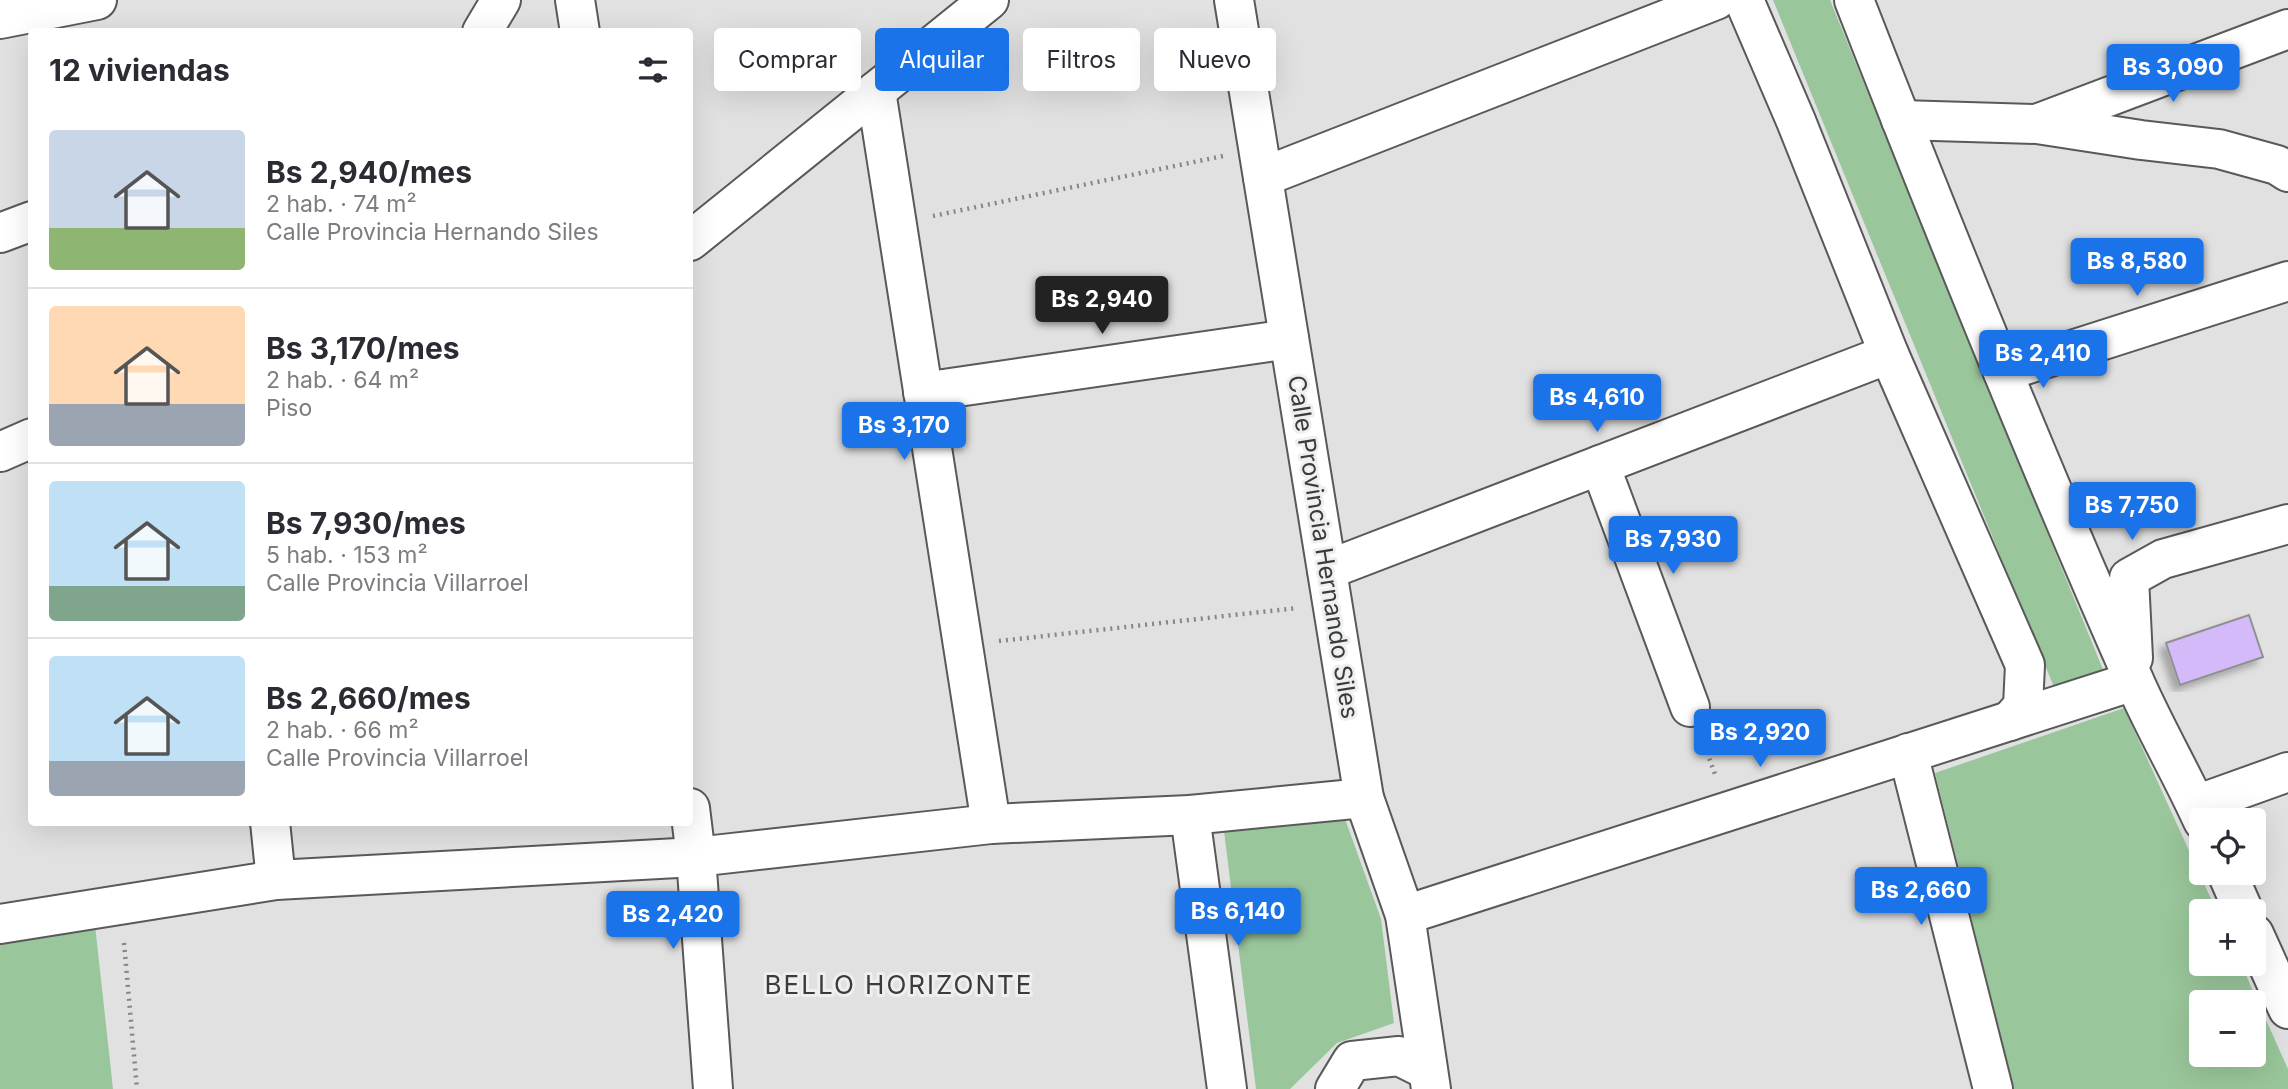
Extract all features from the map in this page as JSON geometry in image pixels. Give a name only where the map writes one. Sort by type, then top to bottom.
[{"type":"street","points":[[0,19],[97,0]]},
{"type":"street","points":[[484,28],[501,0]]},
{"type":"street","points":[[575,0],[579,28]]},
{"type":"street","points":[[954,28],[989,0]]},
{"type":"street","name":"Calle Provincia Hernando Siles","points":[[1234,0],[1364,798],[1405,915],[1429,1080]]},
{"type":"street","points":[[1260,163],[1716,0]]},
{"type":"street","points":[[1744,0],[1796,121],[1889,354],[2025,665],[2023,706],[2010,721]]},
{"type":"street","points":[[1854,0],[2003,372],[2134,681],[2197,808]]},
{"type":"street","points":[[2037,124],[2288,29]]},
{"type":"street","points":[[693,239],[876,91],[991,824]]},
{"type":"street","points":[[1901,120],[2037,124],[2219,149],[2277,166],[2288,172]]},
{"type":"street","points":[[0,233],[28,222]]},
{"type":"street","points":[[2003,372],[2288,281]]},
{"type":"street","points":[[923,393],[1289,339]]},
{"type":"street","points":[[1330,587],[1600,465],[1889,354]]},
{"type":"street","points":[[0,452],[28,440]]},
{"type":"street","points":[[1600,465],[1690,707]]},
{"type":"street","points":[[2134,681],[2129,578],[2163,559],[2288,524]]},
{"type":"street","points":[[1405,915],[2134,681]]},
{"type":"street","points":[[1908,753],[1991,1088]]},
{"type":"street","points":[[2210,808],[2288,772]]},
{"type":"street","points":[[0,924],[276,880],[696,856],[991,824],[1190,815],[1364,798]]},
{"type":"street","points":[[1190,815],[1227,1089]]},
{"type":"street","points":[[270,826],[276,880]]},
{"type":"street","points":[[692,826],[713,1089]]},
{"type":"street","points":[[2266,960],[2288,1009]]},
{"type":"street","points":[[1335,1089],[1352,1061],[1399,1056],[1429,1080]]},
{"type":"path","points":[[897,224],[1260,163]]},
{"type":"path","points":[[963,645],[1330,587]]},
{"type":"path","points":[[1690,707],[1729,811]]},
{"type":"path","points":[[121,903],[136,1089]]},
{"type":"green space","points":[[1773,0],[1830,0],[2104,672],[2056,692]]},
{"type":"green space","points":[[2124,708],[2189,851],[2189,885],[2205,885],[2211,899],[2189,899],[2189,976],[2246,976],[2253,990],[2189,990],[2189,1067],[2266,1067],[2266,1020],[2288,1069],[2288,1089],[2014,1089],[1935,773]]},
{"type":"green space","points":[[1344,816],[1381,919],[1394,1023],[1337,1043],[1290,1089],[1256,1089],[1224,831]]},
{"type":"green space","points":[[95,925],[113,1089],[0,1089],[0,934]]},
{"type":"building","points":[[2249,615],[2263,657],[2180,685],[2166,643]]},
{"type":"district","name":"BELLO HORIZONTE","points":[[899,985]]}]
